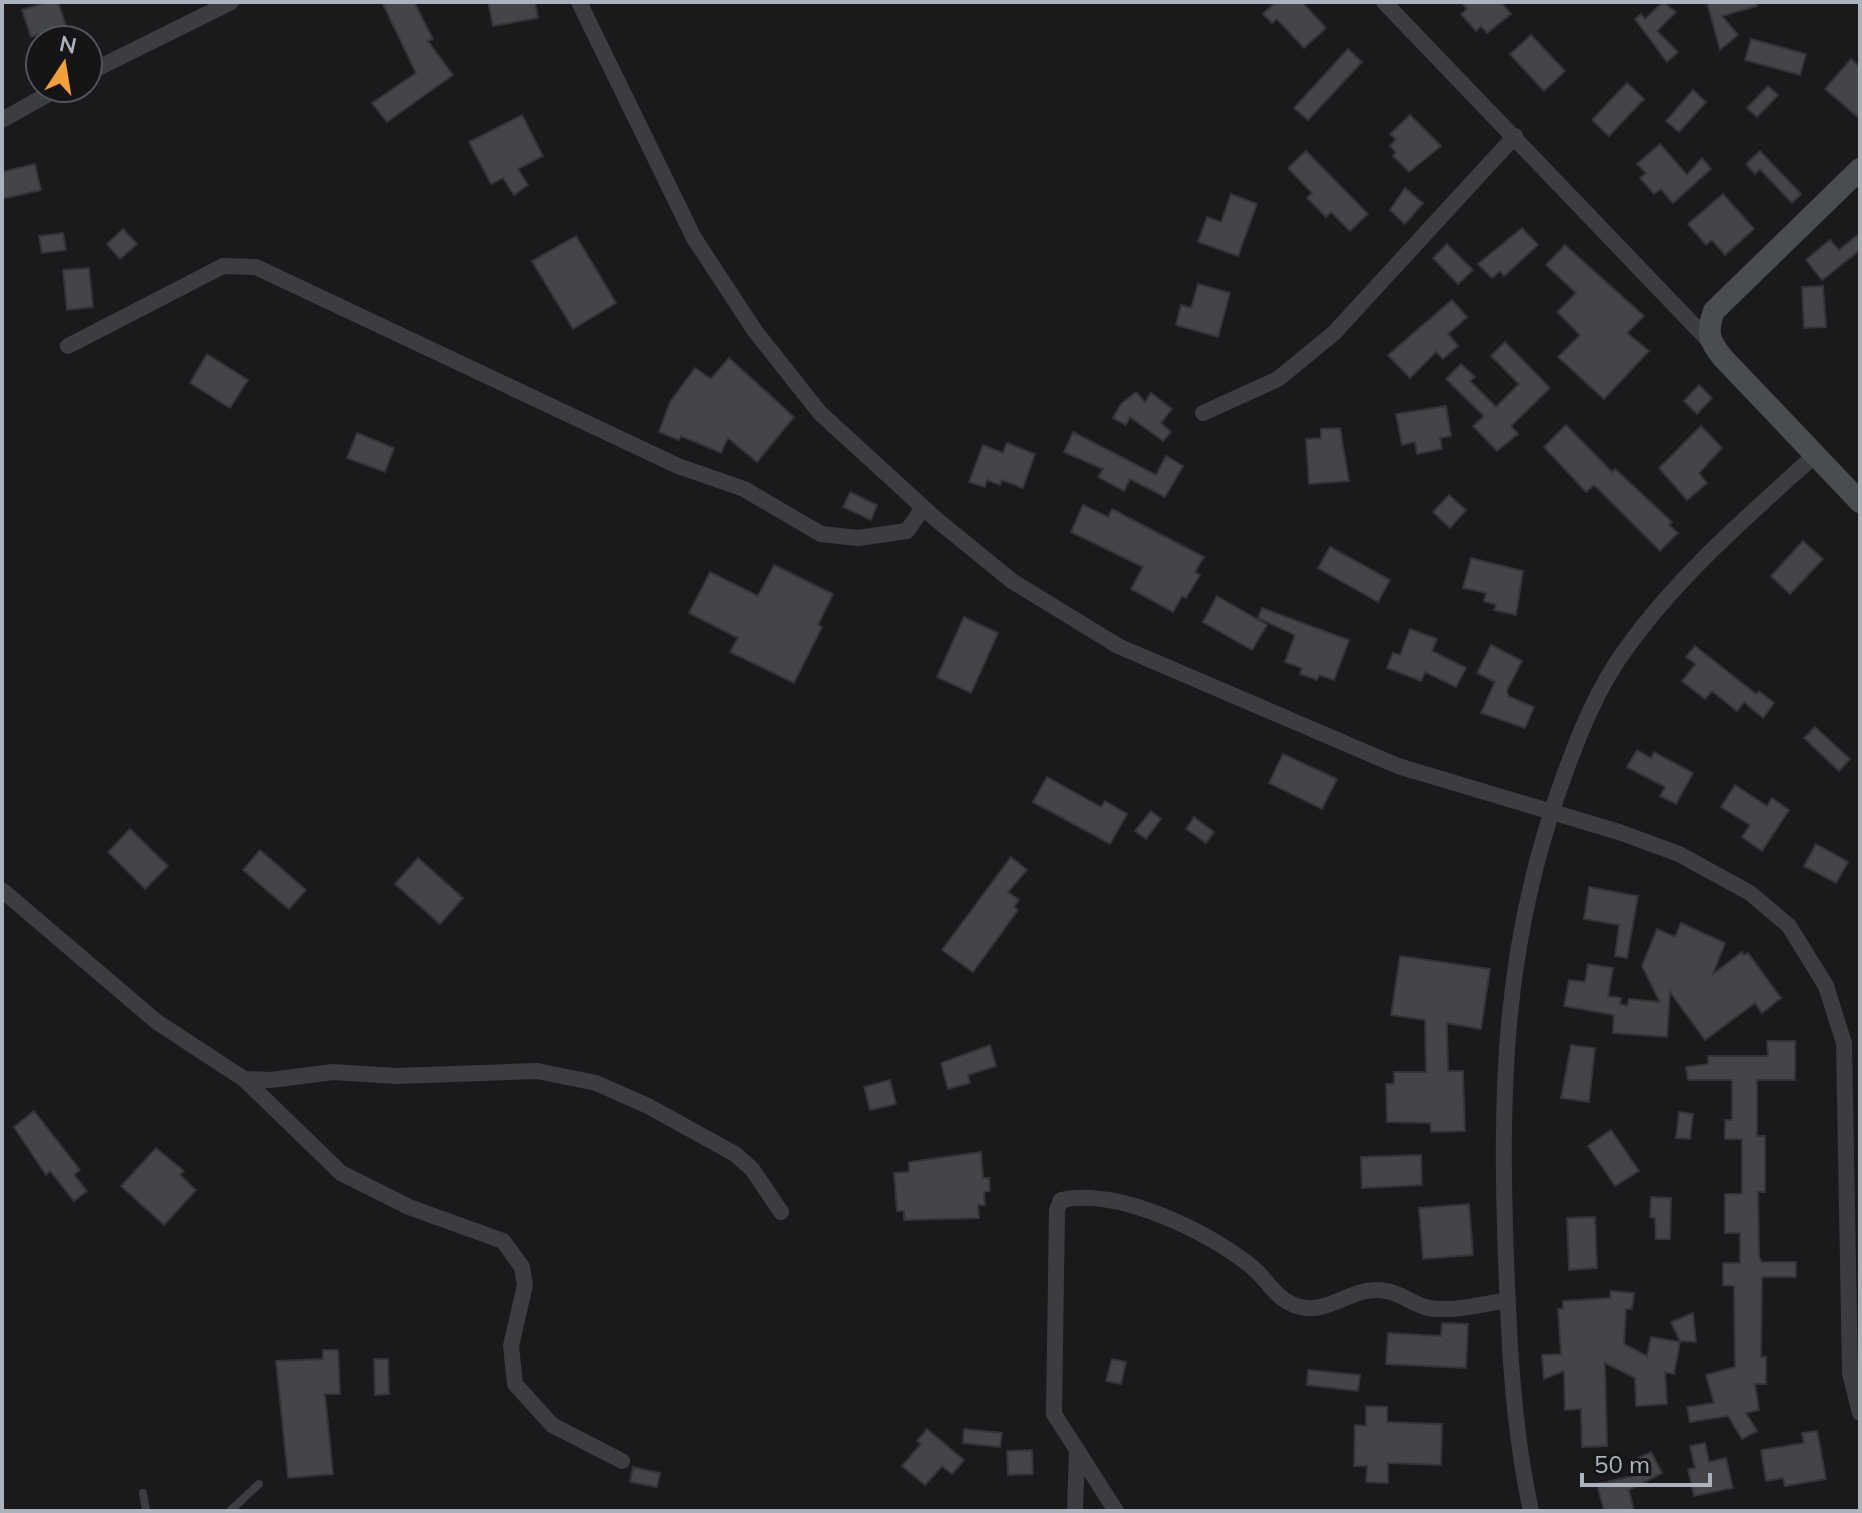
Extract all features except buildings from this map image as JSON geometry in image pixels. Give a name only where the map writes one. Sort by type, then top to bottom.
[{"type":"street","points":[[104,65],[231,2]]},
{"type":"street","points":[[579,2],[694,238],[755,331],[820,413],[923,508],[1012,581],[1118,646],[1398,766],[1679,854],[1750,893],[1789,926],[1826,986],[1844,1043],[1850,1373],[1860,1413]]},
{"type":"street","points":[[1384,2],[1515,136],[1860,502]]},
{"type":"street","points":[[2,120],[30,104]]},
{"type":"street","points":[[1203,413],[1278,379],[1334,333],[1515,136]]},
{"type":"street","points":[[1709,341],[1714,311],[1860,169]]},
{"type":"street","points":[[68,346],[223,266],[256,267],[664,460],[744,489],[821,534],[858,538],[907,531],[923,508]]},
{"type":"street","points":[[1531,1511],[1519,1458],[1508,1300],[1503,1068],[1524,906],[1577,737],[1627,647],[1702,557],[1814,456]]},
{"type":"street","points":[[2,890],[157,1022],[244,1079],[341,1173],[396,1202],[503,1241],[522,1267],[525,1285],[511,1346],[515,1384],[552,1425],[622,1461]]},
{"type":"street","points":[[244,1079],[271,1080],[333,1072],[396,1076],[537,1071],[596,1083],[648,1106],[735,1154],[752,1169],[781,1212]]},
{"type":"street","points":[[1116,1511],[1054,1414],[1057,1210],[1061,1200],[1089,1197],[1155,1213],[1210,1235],[1255,1269],[1276,1294],[1293,1306],[1320,1308],[1357,1292],[1380,1289],[1403,1295],[1426,1308],[1451,1309],[1508,1300]]},
{"type":"street","points":[[1075,1511],[1077,1449]]},
{"type":"lane","points":[[230,1511],[259,1484]]},
{"type":"lane","points":[[143,1493],[146,1511]]}]
